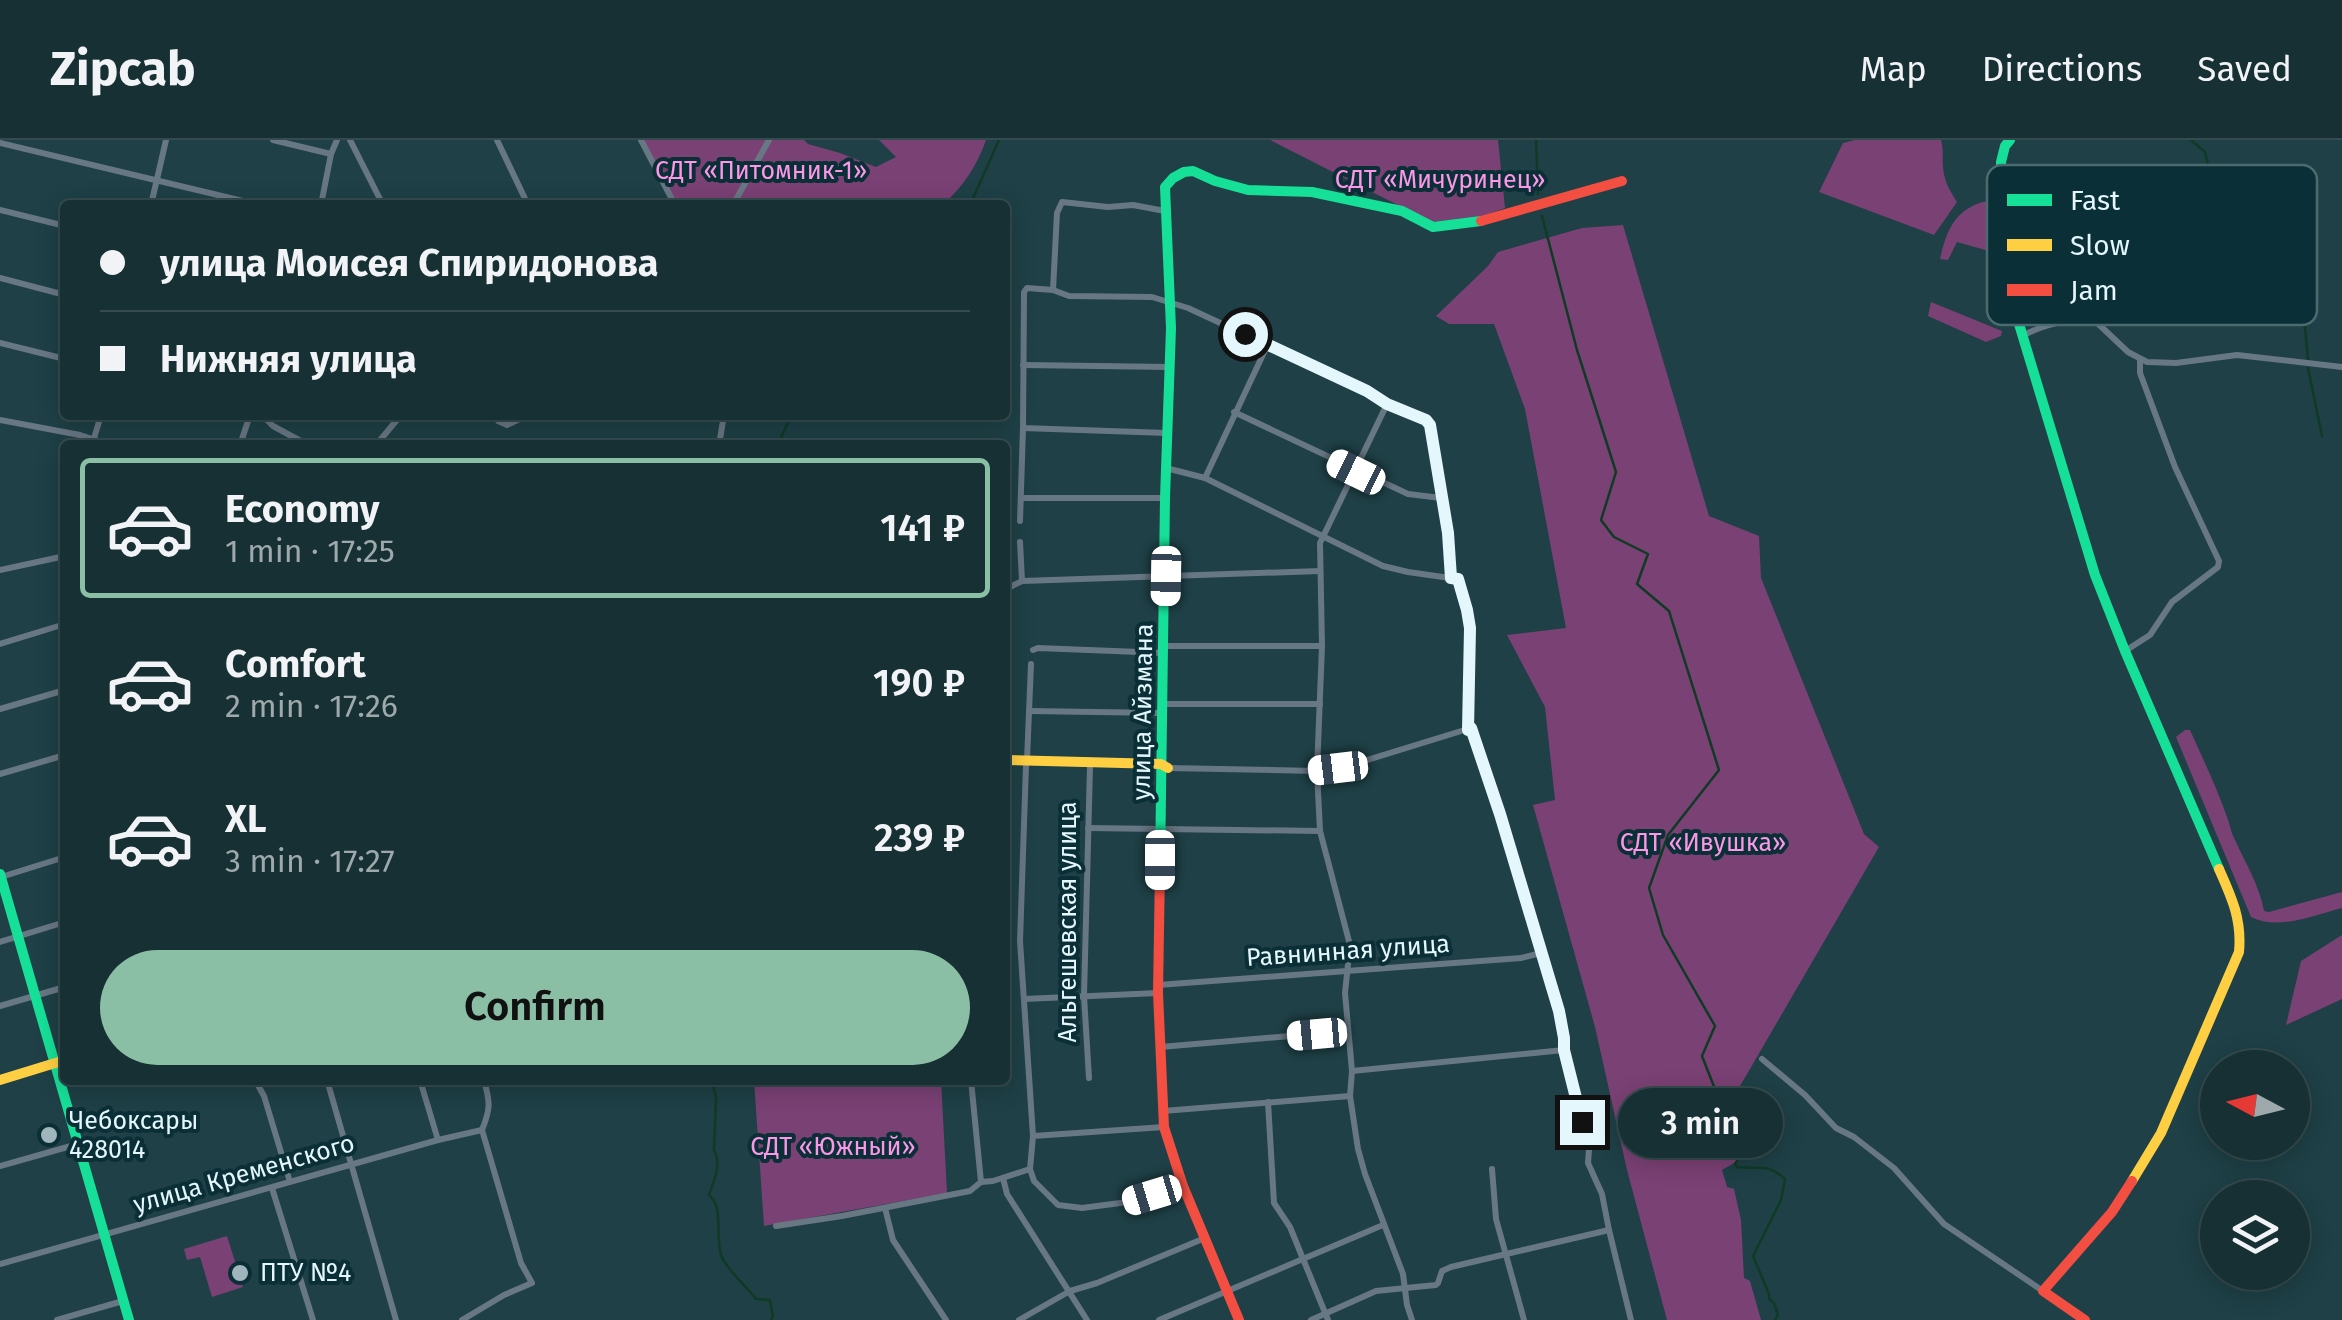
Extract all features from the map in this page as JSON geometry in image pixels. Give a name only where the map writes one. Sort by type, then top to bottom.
[{"type":"street","points":[[153,200],[166,140]]},
{"type":"street","points":[[273,140],[330,154]]},
{"type":"street","points":[[322,200],[330,154],[338,140]]},
{"type":"street","points":[[350,140],[380,200]]},
{"type":"street","points":[[497,140],[526,200]]},
{"type":"street","points":[[642,140],[672,200]]},
{"type":"street","points":[[737,200],[769,140]]},
{"type":"street","points":[[2000,165],[2010,140]]},
{"type":"street","points":[[0,143],[239,200]]},
{"type":"street","points":[[1053,290],[1057,213],[1062,202],[1108,207],[1133,205],[1165,211],[1165,187],[1184,172],[1192,171],[1248,190],[1312,192],[1402,211],[1433,227],[1484,221],[1622,181]]},
{"type":"street","points":[[0,210],[60,225]]},
{"type":"street","name":"улица Айзмана","points":[[1165,211],[1171,304],[1158,989],[1164,1127],[1183,1186],[1239,1320]]},
{"type":"street","points":[[0,278],[60,294]]},
{"type":"street","points":[[1020,521],[1022,297],[1027,288],[1069,296],[1152,298],[1188,308],[1367,391],[1430,425],[1454,578],[1470,628],[1470,729],[1500,814],[1559,1011],[1564,1050],[1589,1150],[1588,1162],[1602,1194],[1631,1320]]},
{"type":"street","points":[[2018,325],[2090,560],[2232,898],[2241,929],[2226,987],[2161,1134],[2112,1212],[2043,1291]]},
{"type":"street","points":[[2021,337],[2056,325]]},
{"type":"street","points":[[2100,325],[2140,360],[2176,363],[2237,354],[2342,368]]},
{"type":"street","points":[[0,343],[60,358]]},
{"type":"street","points":[[1204,478],[1268,346]]},
{"type":"street","points":[[2125,651],[2150,634],[2172,602],[2218,567],[2219,561],[2176,467],[2140,373],[2140,360]]},
{"type":"street","points":[[1023,365],[1170,367]]},
{"type":"street","points":[[1387,404],[1319,551],[1322,646],[1317,771],[1320,831],[1350,939],[1345,993],[1352,1071],[1350,1096],[1360,1162],[1403,1274],[1412,1320]]},
{"type":"street","points":[[1234,412],[1408,494],[1441,498]]},
{"type":"street","points":[[0,420],[84,440]]},
{"type":"street","points":[[267,420],[296,440]]},
{"type":"street","points":[[380,440],[397,420]]},
{"type":"street","points":[[1023,428],[1167,433]]},
{"type":"street","points":[[1166,468],[1204,478],[1392,569],[1454,578]]},
{"type":"street","points":[[1022,498],[1165,498]]},
{"type":"street","points":[[1020,542],[1022,581]]},
{"type":"street","points":[[0,570],[60,557]]},
{"type":"street","points":[[1010,587],[1022,581],[1320,571]]},
{"type":"street","points":[[0,644],[60,626]]},
{"type":"street","points":[[1033,650],[1322,646]]},
{"type":"street","points":[[1031,664],[1020,940],[1033,1136],[1030,1169],[1034,1181],[1048,1197],[1068,1207],[1128,1202],[1183,1186]]},
{"type":"street","points":[[0,709],[60,691]]},
{"type":"street","points":[[1029,711],[1320,704]]},
{"type":"street","points":[[1010,763],[1317,771],[1470,729]]},
{"type":"street","points":[[0,774],[60,756]]},
{"type":"street","points":[[1027,762],[1163,767]]},
{"type":"street","name":"Альгешевская улица","points":[[1089,1078],[1084,996],[1090,767]]},
{"type":"street","points":[[1088,828],[1320,831]]},
{"type":"street","points":[[0,1082],[60,1065],[0,876],[60,858]]},
{"type":"street","points":[[0,942],[60,923]]},
{"type":"street","name":"Равнинная улица","points":[[1024,999],[1521,958],[1540,952]]},
{"type":"street","points":[[0,1006],[60,988]]},
{"type":"street","points":[[1160,1047],[1348,1031]]},
{"type":"street","points":[[1352,1071],[1564,1050]]},
{"type":"street","points":[[1762,1059],[1836,1128],[1894,1168],[1944,1224],[2085,1320]]},
{"type":"street","points":[[65,1085],[129,1320]]},
{"type":"street","points":[[258,1085],[290,1182]]},
{"type":"street","points":[[328,1085],[396,1320]]},
{"type":"street","points":[[422,1085],[438,1140]]},
{"type":"street","points":[[462,1320],[532,1283],[521,1263],[482,1130],[490,1102],[485,1085]]},
{"type":"street","points":[[971,1085],[981,1182]]},
{"type":"street","points":[[1164,1110],[1350,1096]]},
{"type":"street","points":[[1268,1102],[1274,1203],[1290,1227],[1326,1317]]},
{"type":"street","points":[[1033,1136],[1164,1127]]},
{"type":"street","name":"улица Кременского","points":[[0,1264],[482,1130]]},
{"type":"street","points":[[0,1166],[78,1144]]},
{"type":"street","points":[[1492,1168],[1494,1205],[1524,1320]]},
{"type":"street","points":[[776,1226],[970,1192],[981,1182],[1030,1169]]},
{"type":"street","points":[[1003,1178],[1007,1194],[1087,1320]]},
{"type":"street","points":[[272,1188],[313,1320]]},
{"type":"street","points":[[885,1208],[894,1240],[946,1320]]},
{"type":"street","points":[[1160,1320],[1384,1225]]},
{"type":"street","points":[[1311,1320],[1326,1317],[1376,1292],[1436,1285],[1445,1269],[1609,1230]]},
{"type":"street","points":[[1019,1320],[1070,1292],[1205,1238]]},
{"type":"street","points":[[57,1320],[124,1301]]},
{"type":"green space","name":"СДТ «Питомник-1»","points":[[643,140],[804,140],[876,167],[896,157],[879,140],[986,140],[969,176],[947,200],[673,200]]},
{"type":"green space","name":"СДТ «Мичуринец»","points":[[1270,140],[1498,140],[1505,208],[1483,216],[1431,222]]},
{"type":"green space","points":[[1941,140],[1945,177],[1957,202],[1934,235],[1819,192],[1843,143]]},
{"type":"green space","points":[[1986,201],[1987,250],[1957,242],[1948,260],[1940,259],[1947,235],[1958,217]]},
{"type":"green space","name":"СДТ «Ивушка»","points":[[1623,225],[1709,516],[1759,536],[1761,578],[1864,834],[1879,847],[1729,1105],[1740,1125],[1746,1156],[1722,1170],[1727,1187],[1734,1189],[1741,1220],[1744,1278],[1750,1281],[1761,1320],[1667,1320],[1627,1170],[1595,1027],[1533,805],[1555,800],[1545,707],[1507,635],[1566,628],[1525,409],[1494,324],[1449,324],[1436,316],[1498,252],[1582,228]]},
{"type":"green space","points":[[1931,302],[2002,331],[2001,336],[1986,342],[1928,316]]},
{"type":"green space","points":[[2190,730],[2210,774],[2264,911],[2342,892],[2342,908],[2284,922],[2251,917],[2176,737]]},
{"type":"green space","points":[[2342,935],[2342,999],[2286,1025],[2301,961]]},
{"type":"green space","name":"СДТ «Южный»","points":[[754,1085],[941,1085],[947,1193],[764,1226]]},
{"type":"green space","points":[[227,1236],[243,1287],[212,1297],[200,1257],[187,1260],[184,1249]]},
{"type":"waterway","points":[[972,200],[999,140]]},
{"type":"waterway","points":[[1536,140],[1538,194]]},
{"type":"waterway","points":[[2191,140],[2205,152],[2208,165]]},
{"type":"waterway","points":[[1542,216],[1577,350],[1616,472],[1601,520],[1614,537],[1648,554],[1637,584],[1669,611],[1719,770],[1668,835],[1649,888],[1663,935],[1715,1026],[1702,1056],[1722,1107],[1746,1127],[1748,1144],[1735,1164],[1768,1169],[1785,1179],[1781,1200],[1753,1256],[1774,1303],[1778,1315],[1775,1320]]},
{"type":"waterway","points":[[2305,325],[2308,359]]},
{"type":"waterway","points":[[2308,368],[2322,436]]},
{"type":"waterway","points":[[780,440],[789,420]]},
{"type":"waterway","points":[[713,1085],[717,1167],[709,1195],[718,1214],[719,1247],[723,1260],[756,1299],[770,1300],[771,1320]]},
{"type":"traffic: fast","points":[[2001,165],[2010,140]]},
{"type":"traffic: fast","points":[[1160,868],[1171,328],[1165,187],[1173,178],[1193,171],[1248,190],[1312,192],[1402,211],[1433,227],[1481,221]]},
{"type":"traffic: fast","points":[[2019,325],[2095,575],[2219,869]]},
{"type":"traffic: fast","points":[[0,874],[60,1081]]},
{"type":"traffic: fast","points":[[61,1085],[129,1320]]},
{"type":"traffic: slow","points":[[1010,760],[1161,764],[1168,768]]},
{"type":"traffic: slow","points":[[2132,1181],[2161,1133],[2239,952],[2237,919],[2219,869]]},
{"type":"traffic: slow","points":[[0,1080],[60,1062]]},
{"type":"traffic: jam","points":[[1481,221],[1622,181]]},
{"type":"traffic: jam","points":[[1160,868],[1158,993],[1164,1127],[1183,1186],[1239,1320]]},
{"type":"traffic: jam","points":[[2085,1320],[2043,1291],[2112,1212],[2132,1181]]},
{"type":"place","name":"Чебоксары 428014","points":[[49,1135]]},
{"type":"place","name":"ПТУ №4","points":[[240,1273]]},
{"type":"route","points":[[1245,334],[1430,425],[1451,553],[1451,578],[1458,579],[1470,628],[1468,730],[1471,728],[1500,814],[1559,1011],[1564,1050],[1582,1122]]}]
